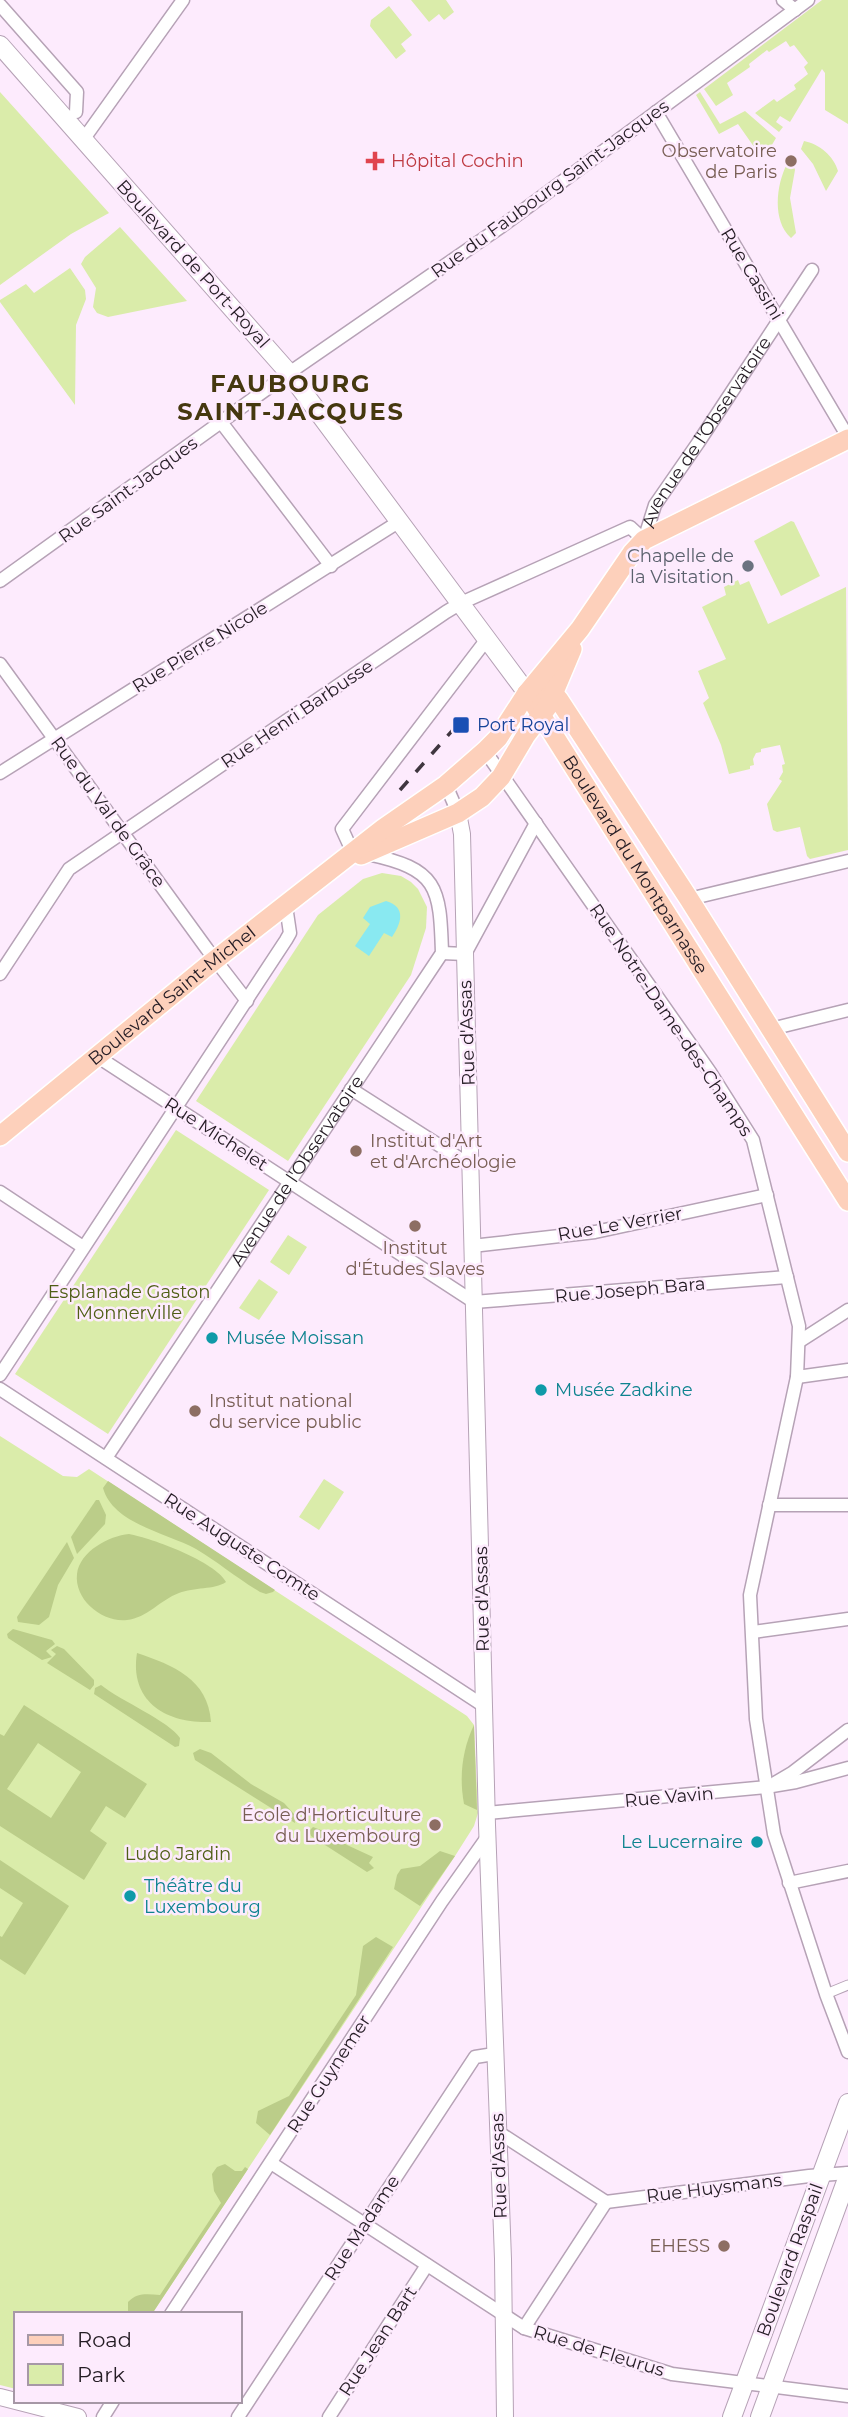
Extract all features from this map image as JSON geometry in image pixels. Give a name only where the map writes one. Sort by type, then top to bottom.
[{"type":"main road","name":"Boulevard de Port-Royal","points":[[0,45],[289,373],[527,693]]},
{"type":"main road","points":[[644,540],[848,438]]},
{"type":"main road","name":"Avenue de l'Observatoire","points":[[356,855],[446,785],[498,738],[527,693],[580,629],[632,553],[644,540]]},
{"type":"main road","name":"Avenue de l'Observatoire","points":[[356,855],[458,813],[482,797],[501,777],[526,735],[541,716],[554,693],[580,629]]},
{"type":"main road","points":[[527,693],[540,687],[554,693]]},
{"type":"main road","name":"Boulevard du Montparnasse","points":[[527,693],[848,1201]]},
{"type":"main road","name":"Boulevard du Montparnasse","points":[[554,693],[689,899],[848,1152]]},
{"type":"main road","name":"Boulevard Saint-Michel","points":[[0,1136],[215,960],[356,855]]},
{"type":"main road","name":"Boulevard Raspail","points":[[732,2417],[848,2103]]},
{"type":"main road","name":"Boulevard Raspail","points":[[760,2417],[848,2175]]},
{"type":"street","points":[[83,140],[183,0]]},
{"type":"street","points":[[783,0],[794,10]]},
{"type":"street","name":"Rue du Faubourg Saint-Jacques","points":[[289,373],[459,257],[808,0]]},
{"type":"street","points":[[0,5],[76,92],[76,112]]},
{"type":"street","name":"Rue Cassini","points":[[656,112],[848,438]]},
{"type":"street","name":"Avenue de l'Observatoire","points":[[644,540],[654,505],[812,270]]},
{"type":"street","name":"Rue Saint-Jacques","points":[[0,581],[289,373]]},
{"type":"street","points":[[221,422],[331,565]]},
{"type":"street","name":"Rue Pierre Nicole","points":[[0,773],[400,521]]},
{"type":"street","name":"Rue Henri Barbusse","points":[[0,974],[69,869],[461,603],[630,527],[644,540]]},
{"type":"street","points":[[487,639],[342,830],[356,855],[404,863],[425,877],[441,907],[442,953],[465,954],[536,823]]},
{"type":"street","name":"Rue du Val de Grâce","points":[[0,664],[247,1001]]},
{"type":"street","name":"Rue Notre-Dame-des-Champs","points":[[485,751],[710,1072],[753,1140],[799,1326],[800,1341],[797,1377],[750,1595],[756,1719],[774,1834],[826,1994],[848,2052]]},
{"type":"street","name":"Rue d'Assas","points":[[446,785],[458,813],[461,834],[505,2417]]},
{"type":"street","points":[[689,899],[848,861]]},
{"type":"street","points":[[0,1375],[290,933],[286,906]]},
{"type":"street","name":"Avenue de l'Observatoire","points":[[106,1458],[442,953]]},
{"type":"street","points":[[771,1029],[848,1010]]},
{"type":"street","name":"Rue Michelet","points":[[98,1057],[474,1302]]},
{"type":"street","points":[[351,1089],[470,1165]]},
{"type":"street","points":[[0,1192],[83,1247]]},
{"type":"street","name":"Rue Le Verrier","points":[[472,1246],[595,1232],[767,1195]]},
{"type":"street","name":"Rue Joseph Bara","points":[[474,1302],[787,1277]]},
{"type":"street","points":[[800,1341],[848,1310]]},
{"type":"street","points":[[797,1377],[848,1370]]},
{"type":"street","name":"Rue Auguste Comte","points":[[0,1389],[484,1706]]},
{"type":"street","points":[[769,1505],[848,1505]]},
{"type":"street","points":[[753,1632],[848,1619]]},
{"type":"street","points":[[766,1787],[792,1773],[848,1730]]},
{"type":"street","name":"Rue Vavin","points":[[487,1813],[766,1787],[848,1768]]},
{"type":"street","name":"Rue Guynemer","points":[[172,2312],[442,1901],[488,1836]]},
{"type":"street","points":[[789,1883],[848,1871]]},
{"type":"street","points":[[826,1994],[848,1985]]},
{"type":"street","name":"Rue Madame","points":[[238,2417],[475,2057],[494,2054]]},
{"type":"street","points":[[498,2132],[606,2202],[524,2328]]},
{"type":"street","name":"Rue de Fleurus","points":[[271,2163],[524,2328],[672,2374],[848,2396]]},
{"type":"street","name":"Rue Huysmans","points":[[606,2202],[821,2175],[848,2175]]},
{"type":"street","name":"Rue Jean Bart","points":[[329,2417],[427,2265]]},
{"type":"street","points":[[20,2403],[76,2417]]},
{"type":"green space","points":[[411,0],[446,0],[454,12],[444,20],[439,14],[429,22]]},
{"type":"green space","points":[[822,0],[848,0],[848,124],[825,110],[825,73],[822,69],[790,122],[780,116],[776,122],[783,127],[779,132],[755,113],[774,99],[777,102],[796,89],[794,85],[808,74],[804,67],[808,63],[794,45],[790,47],[786,41],[769,52],[767,50],[749,64],[750,67],[727,83],[733,95],[716,106],[704,89]]},
{"type":"green space","points":[[389,6],[412,35],[401,44],[406,51],[396,59],[370,26],[371,20]]},
{"type":"green space","points":[[0,92],[109,213],[71,234],[0,285]]},
{"type":"green space","points":[[700,92],[720,124],[745,111],[776,138],[766,155],[759,154],[738,124],[719,134],[696,95]]},
{"type":"green space","points":[[804,141],[825,152],[836,166],[838,171],[826,191],[813,164],[801,149]]},
{"type":"green space","points":[[787,164],[794,166],[795,170],[790,198],[796,233],[791,238],[778,213],[778,192]]},
{"type":"green space","points":[[120,227],[187,301],[108,317],[97,313],[93,307],[96,288],[81,264],[85,257]]},
{"type":"green space","points":[[70,268],[85,290],[86,299],[76,325],[75,405],[0,302],[26,284],[34,293]]},
{"type":"green space","points":[[791,521],[794,522],[820,576],[781,596],[754,541]]},
{"type":"green space","points":[[738,580],[740,585],[749,581],[768,624],[846,587],[848,850],[810,859],[800,827],[777,832],[773,830],[767,804],[782,781],[779,779],[783,772],[782,765],[785,764],[780,745],[761,749],[761,752],[756,753],[754,765],[750,766],[750,769],[729,774],[721,745],[703,703],[709,698],[698,671],[726,659],[702,607],[726,595],[724,587]]},
{"type":"green space","points":[[382,873],[401,876],[411,882],[418,889],[427,907],[426,928],[411,975],[288,1161],[196,1101],[318,915],[363,879]]},
{"type":"green space","name":"Esplanade Gaston Monnerville","points":[[176,1130],[269,1190],[108,1434],[15,1374]]},
{"type":"green space","points":[[288,1235],[307,1247],[289,1275],[270,1262]]},
{"type":"green space","points":[[259,1279],[278,1292],[259,1320],[239,1308]]},
{"type":"green space","name":"Ludo Jardin","points":[[0,1436],[63,1476],[77,1477],[89,1469],[467,1716],[474,1725],[478,1813],[474,1826],[455,1856],[153,2312],[14,2312],[14,2388],[0,2385]]},
{"type":"green space","points":[[324,1479],[344,1492],[319,1530],[299,1517]]},
{"type":"green space","points":[[108,1481],[275,1590],[266,1594],[260,1592],[196,1549],[129,1519],[109,1500],[103,1488]]},
{"type":"green space","points":[[96,1500],[99,1500],[106,1515],[105,1524],[77,1554],[71,1537]]},
{"type":"green space","points":[[129,1534],[152,1540],[197,1559],[220,1574],[226,1582],[179,1593],[134,1619],[118,1620],[100,1614],[80,1593],[77,1584],[79,1566],[97,1546]]},
{"type":"green space","points":[[67,1542],[74,1558],[58,1585],[49,1617],[39,1625],[18,1622],[17,1617]]},
{"type":"green space","points":[[13,1629],[52,1640],[55,1644],[46,1651],[52,1657],[42,1660],[8,1638],[7,1634]]},
{"type":"green space","points":[[57,1646],[64,1649],[94,1680],[90,1690],[47,1663],[56,1654],[51,1650]]},
{"type":"green space","points":[[137,1653],[175,1669],[196,1684],[208,1707],[211,1722],[180,1719],[154,1707],[139,1685]]},
{"type":"green space","points":[[101,1685],[174,1731],[180,1738],[179,1746],[175,1747],[94,1694],[95,1688]]},
{"type":"green space","points":[[24,1705],[147,1784],[125,1818],[106,1806],[90,1831],[107,1843],[84,1880],[0,1826],[0,1734],[4,1736]],"holes":[[[38,1743],[81,1772],[51,1818],[7,1789]]]},
{"type":"green space","points":[[474,1725],[477,1810],[464,1804],[462,1784],[464,1754]]},
{"type":"green space","points":[[200,1749],[211,1753],[251,1784],[284,1803],[294,1814],[295,1823],[195,1760],[193,1753]]},
{"type":"green space","points":[[313,1827],[373,1857],[369,1863],[374,1868],[367,1872],[311,1836],[309,1831]]},
{"type":"green space","points":[[440,1851],[455,1856],[420,1906],[394,1889],[401,1869],[420,1866]]},
{"type":"green space","points":[[0,1860],[69,1906],[25,1975],[0,1959],[0,1936],[2,1937],[23,1903],[0,1888]]},
{"type":"green space","points":[[376,1937],[393,1947],[270,2135],[256,2123],[258,2111],[289,2096],[356,1995],[363,1946]]},
{"type":"green space","points":[[225,2164],[235,2171],[242,2171],[245,2167],[248,2169],[153,2312],[128,2312],[128,2302],[135,2297],[143,2294],[160,2295],[221,2203],[214,2191],[212,2174],[217,2167]]},
{"type":"water","points":[[386,901],[397,907],[400,921],[392,937],[384,933],[369,956],[355,946],[370,924],[363,918],[370,907]]},
{"type":"railway","points":[[400,790],[459,723]]},
{"type":"place","name":"Hôpital Cochin","points":[[375,161]]},
{"type":"place","name":"Observatoire de Paris","points":[[791,161]]},
{"type":"place","name":"Chapelle de la Visitation","points":[[748,566]]},
{"type":"place","name":"Port Royal","points":[[461,725]]},
{"type":"place","name":"Institut d'Art et d'Archéologie","points":[[356,1151]]},
{"type":"place","name":"Institut d'Études Slaves","points":[[415,1226]]},
{"type":"place","name":"Musée Moissan","points":[[212,1338]]},
{"type":"place","name":"Musée Zadkine","points":[[541,1390]]},
{"type":"place","name":"Institut national du service public","points":[[195,1411]]},
{"type":"place","name":"École d'Horticulture du Luxembourg","points":[[435,1825]]},
{"type":"place","name":"Le Lucernaire","points":[[757,1842]]},
{"type":"place","name":"Théâtre du Luxembourg","points":[[130,1896]]},
{"type":"place","name":"EHESS","points":[[724,2246]]},
{"type":"district","name":"FAUBOURG SAINT-JACQUES","points":[[291,397]]}]
